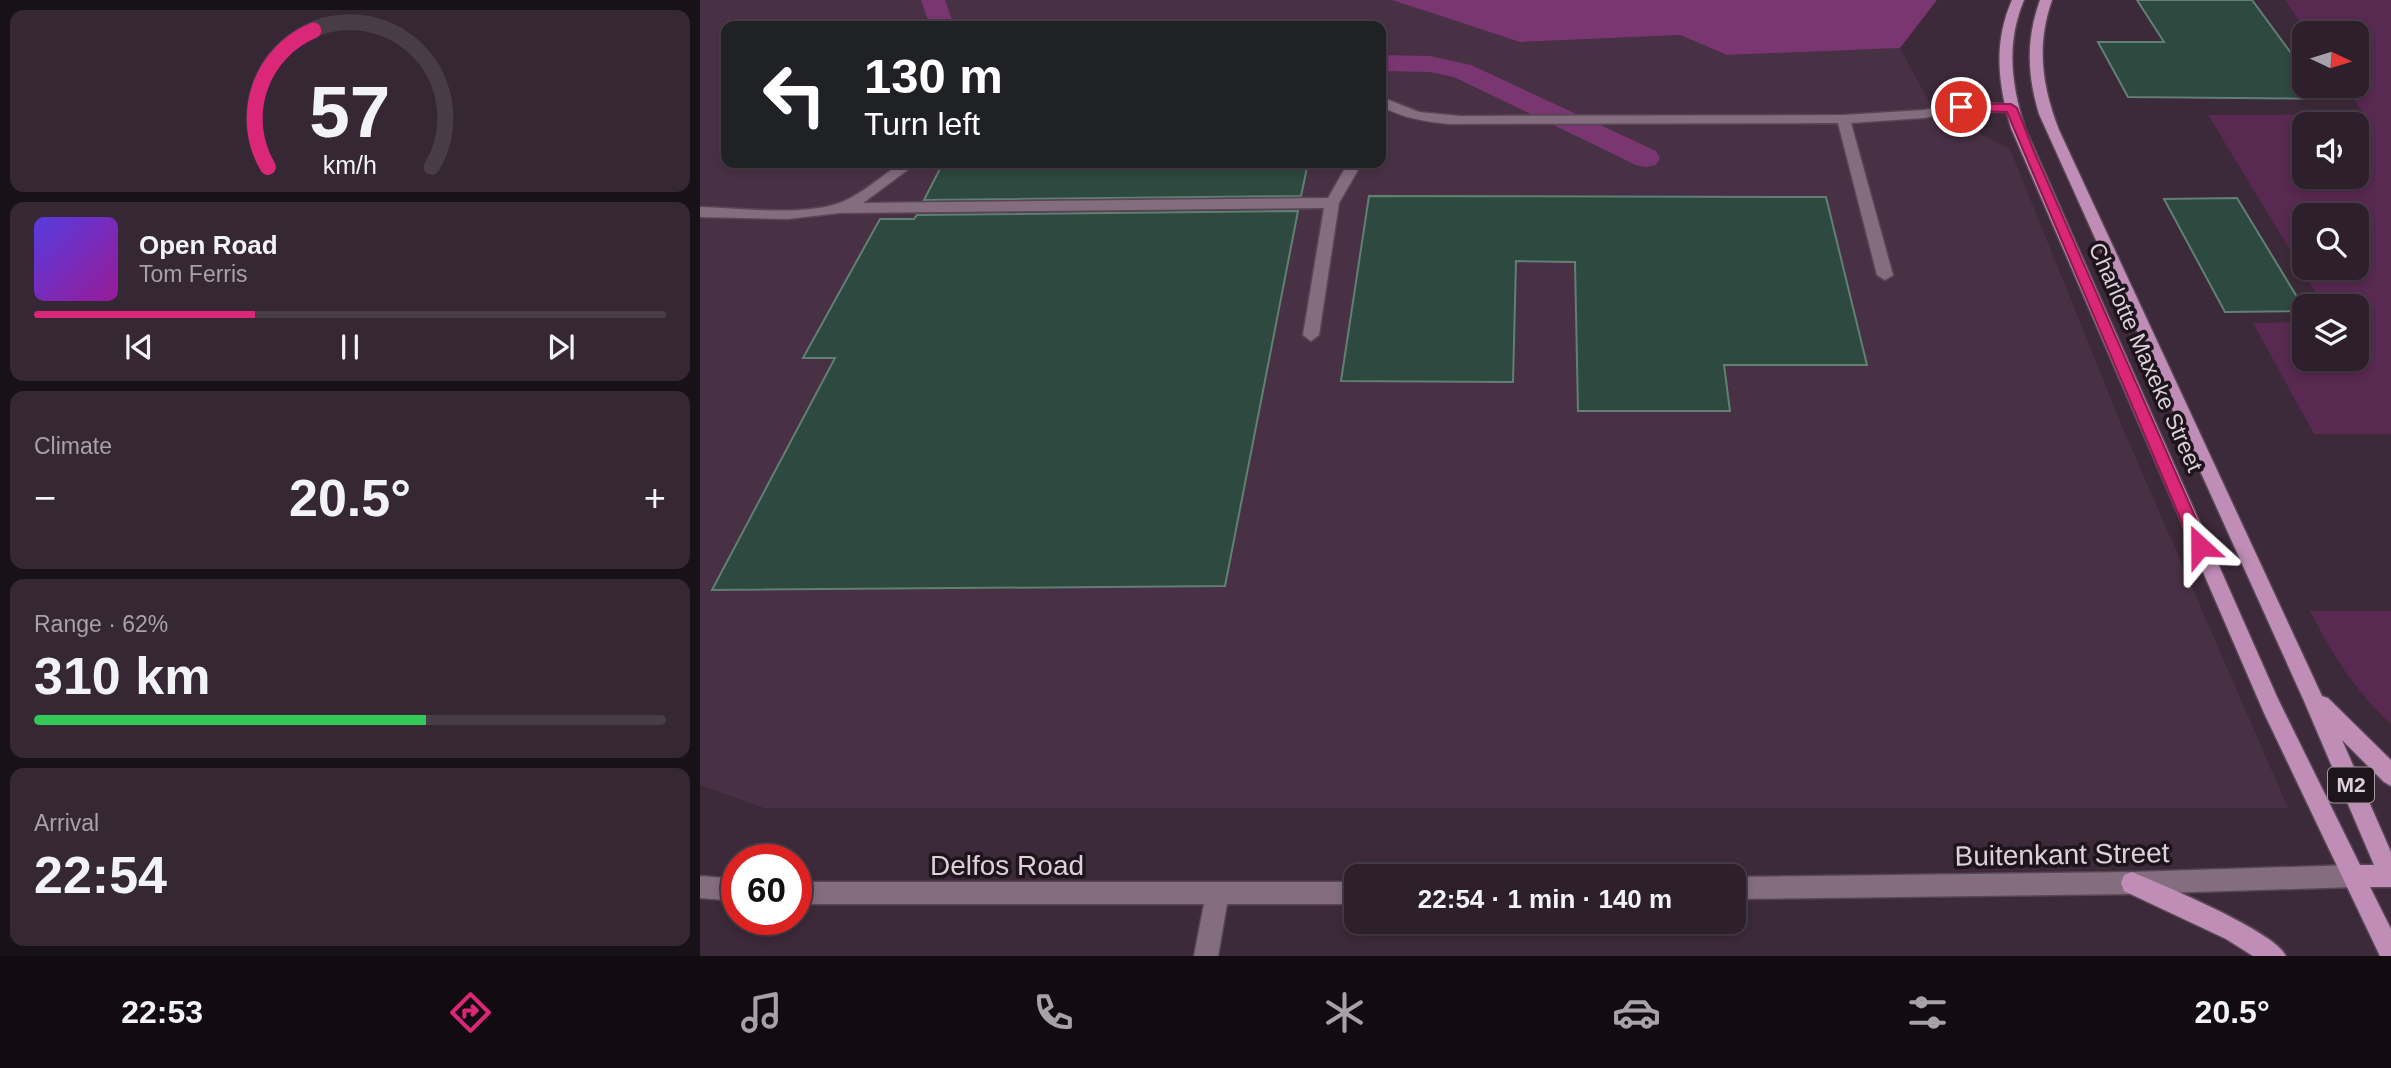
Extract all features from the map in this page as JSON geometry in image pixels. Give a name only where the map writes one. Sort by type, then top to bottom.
[{"type":"main road","name":"Charlotte Maxeke Street","points":[[2018,0],[2007,27],[2005,46],[2011,108],[2027,149],[2232,620],[2391,954]]},
{"type":"main road","name":"Charlotte Maxeke Street","points":[[2046,0],[2034,40],[2035,76],[2043,109],[2312,695],[2391,876]]},
{"type":"main road","points":[[2312,695],[2391,775]]},
{"type":"main road","name":"Buitenkant Street","points":[[2354,876],[2391,876]]},
{"type":"main road","points":[[2132,883],[2234,931],[2274,956]]},
{"type":"street","points":[[1386,104],[1432,119],[1843,118],[1924,114],[1961,107],[2011,108]]},
{"type":"street","points":[[1843,118],[1885,275]]},
{"type":"street","points":[[837,208],[859,198],[903,168]]},
{"type":"street","points":[[1311,335],[1332,203],[1352,168]]},
{"type":"street","points":[[700,212],[1332,203]]},
{"type":"street","name":"Buitenkant Street","points":[[1746,888],[2132,883],[2354,876]]},
{"type":"street","points":[[700,887],[721,889]]},
{"type":"street","name":"Delfos Road","points":[[812,893],[1217,895]]},
{"type":"street","points":[[1206,956],[1217,895],[1344,893]]},
{"type":"shaded area","points":[[700,0],[1392,0],[1520,42],[1680,35],[1727,55],[1900,48],[1933,109],[2010,149],[2121,424],[2288,808],[764,808],[700,785]]},
{"type":"shaded area","points":[[1392,0],[1937,0],[1900,48],[1727,55],[1680,35],[1520,42]]},
{"type":"shaded area","points":[[2285,0],[2391,0],[2391,434],[2314,434],[2253,323],[2292,322],[2292,371],[2369,371],[2369,294],[2317,294],[2308,280],[2369,280],[2369,203],[2292,203],[2292,253],[2208,115],[2292,114],[2292,189],[2369,189],[2369,112],[2363,112],[2353,98],[2370,98],[2370,21],[2300,21]]},
{"type":"shaded area","points":[[2310,611],[2391,611],[2391,724],[2345,671]]},
{"type":"building","points":[[2137,0],[2252,0],[2292,54],[2292,98],[2325,99],[2128,97],[2098,42],[2164,42]]},
{"type":"building","points":[[940,168],[1307,168],[1301,196],[924,200]]},
{"type":"building","points":[[1369,196],[1826,197],[1867,365],[1724,365],[1730,411],[1578,411],[1575,262],[1516,261],[1513,382],[1341,381]]},
{"type":"building","points":[[2237,198],[2295,294],[2292,294],[2292,311],[2225,312],[2164,199]]},
{"type":"building","points":[[1298,211],[1225,586],[712,590],[835,358],[803,358],[880,219],[914,219],[917,215]]},
{"type":"waterway","points":[[933,0],[940,21]]},
{"type":"waterway","points":[[1386,63],[1430,64],[1462,71],[1646,158]]},
{"type":"route","points":[[1961,107],[2011,108],[2200,546]]}]
